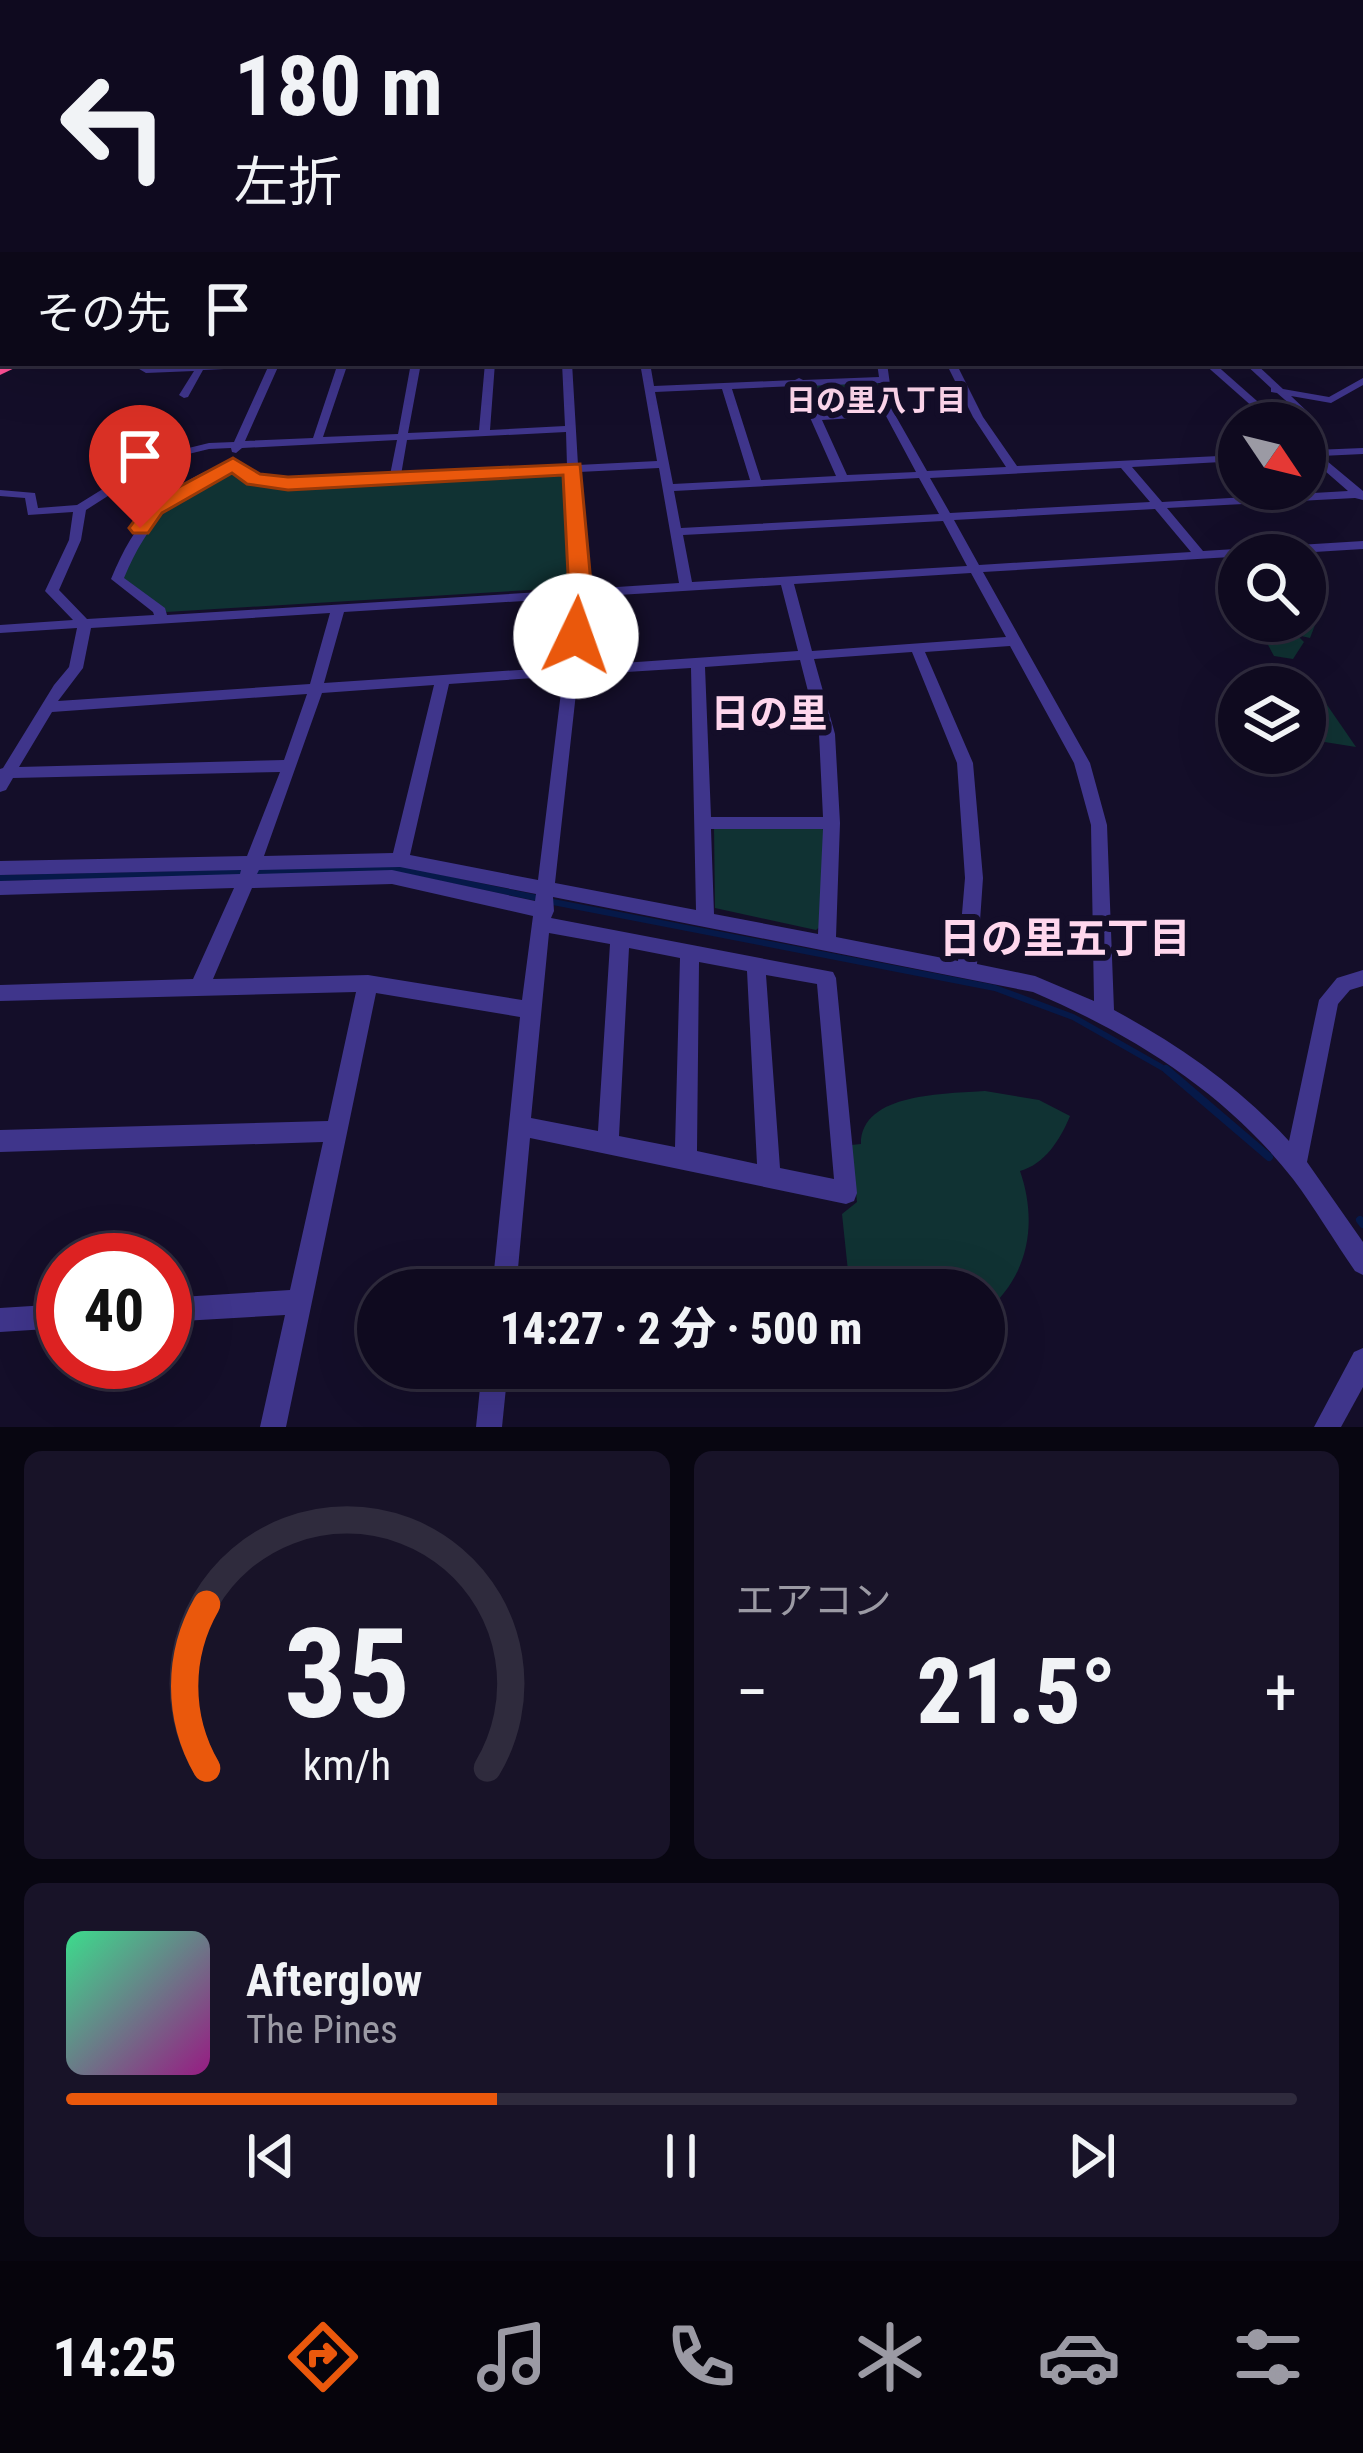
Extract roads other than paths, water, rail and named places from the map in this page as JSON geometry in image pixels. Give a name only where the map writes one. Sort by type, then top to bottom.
[{"type":"street","points":[[139,366],[146,370],[190,366]]},
{"type":"street","points":[[184,395],[200,366]]},
{"type":"street","points":[[160,620],[160,611],[116,578],[126,548],[155,508],[233,464],[274,366]]},
{"type":"street","points":[[317,441],[342,366]]},
{"type":"street","points":[[395,478],[415,366]]},
{"type":"street","points":[[484,433],[490,366]]},
{"type":"street","points":[[506,1269],[530,1010],[545,917],[580,597],[567,366]]},
{"type":"street","points":[[645,366],[686,587]]},
{"type":"street","points":[[882,366],[890,413],[1082,763],[1099,825],[1104,1011]]},
{"type":"street","points":[[952,366],[1014,470]]},
{"type":"street","points":[[1211,366],[1253,402]]},
{"type":"street","points":[[1252,366],[1289,402]]},
{"type":"street","points":[[649,389],[882,380]]},
{"type":"street","points":[[799,381],[843,479]]},
{"type":"street","points":[[1274,390],[1331,400],[1363,381]]},
{"type":"street","points":[[726,385],[756,483]]},
{"type":"street","points":[[815,417],[890,413]]},
{"type":"street","points":[[0,493],[32,495],[32,512],[80,508],[160,458],[238,445],[572,428]]},
{"type":"street","points":[[1326,452],[1363,451]]},
{"type":"street","points":[[669,488],[1218,459]]},
{"type":"street","points":[[233,464],[254,479],[274,483],[664,464]]},
{"type":"street","points":[[1124,464],[1202,556]]},
{"type":"street","points":[[1326,467],[1361,496]]},
{"type":"street","points":[[677,532],[1361,496]]},
{"type":"street","points":[[80,508],[75,540],[52,591],[84,628]]},
{"type":"street","points":[[0,632],[1202,556],[1363,550]]},
{"type":"street","points":[[1326,555],[1363,550]]},
{"type":"street","points":[[980,573],[1218,563]]},
{"type":"street","points":[[580,597],[686,587],[788,585]]},
{"type":"street","points":[[788,585],[827,734],[832,823],[827,940]]},
{"type":"street","points":[[84,628],[337,612]]},
{"type":"street","points":[[200,986],[250,872],[319,688],[337,612]]},
{"type":"street","points":[[3,777],[76,668],[84,628]]},
{"type":"street","points":[[48,706],[1016,641]]},
{"type":"street","points":[[917,648],[965,763],[974,878],[967,968]]},
{"type":"street","points":[[698,662],[705,916]]},
{"type":"street","points":[[400,860],[443,680]]},
{"type":"street","points":[[3,777],[288,766]]},
{"type":"street","points":[[704,824],[832,823]]},
{"type":"street","points":[[0,888],[400,860],[1035,984],[1104,1011],[1161,1044],[1227,1096],[1295,1165],[1363,1263]]},
{"type":"street","points":[[0,868],[392,877],[620,939],[826,978],[846,1193],[521,1126]]},
{"type":"street","points":[[608,1144],[620,939]]},
{"type":"street","points":[[686,1160],[690,952]]},
{"type":"street","points":[[755,965],[769,1178]]},
{"type":"street","points":[[1295,1165],[1329,1000],[1344,984],[1363,978]]},
{"type":"street","points":[[3,999],[200,986],[368,983],[530,1010]]},
{"type":"street","points":[[273,1427],[368,983]]},
{"type":"street","points":[[0,1141],[338,1130]]},
{"type":"street","points":[[192,1308],[300,1302]]},
{"type":"street","points":[[0,1319],[36,1317]]},
{"type":"street","points":[[1327,1427],[1363,1360]]},
{"type":"street","points":[[489,1427],[493,1389]]},
{"type":"waterway","points":[[0,878],[399,869],[537,898]]},
{"type":"waterway","points":[[548,901],[995,988],[1073,1017],[1169,1071]]},
{"type":"waterway","points":[[1169,1071],[1269,1157]]},
{"type":"waterway","points":[[1360,1220],[1363,1224]]},
{"type":"district","name":"日の里八丁目","points":[[876,400]]},
{"type":"district","name":"日の里","points":[[769,714]]},
{"type":"district","name":"日の里五丁目","points":[[1065,938]]}]
